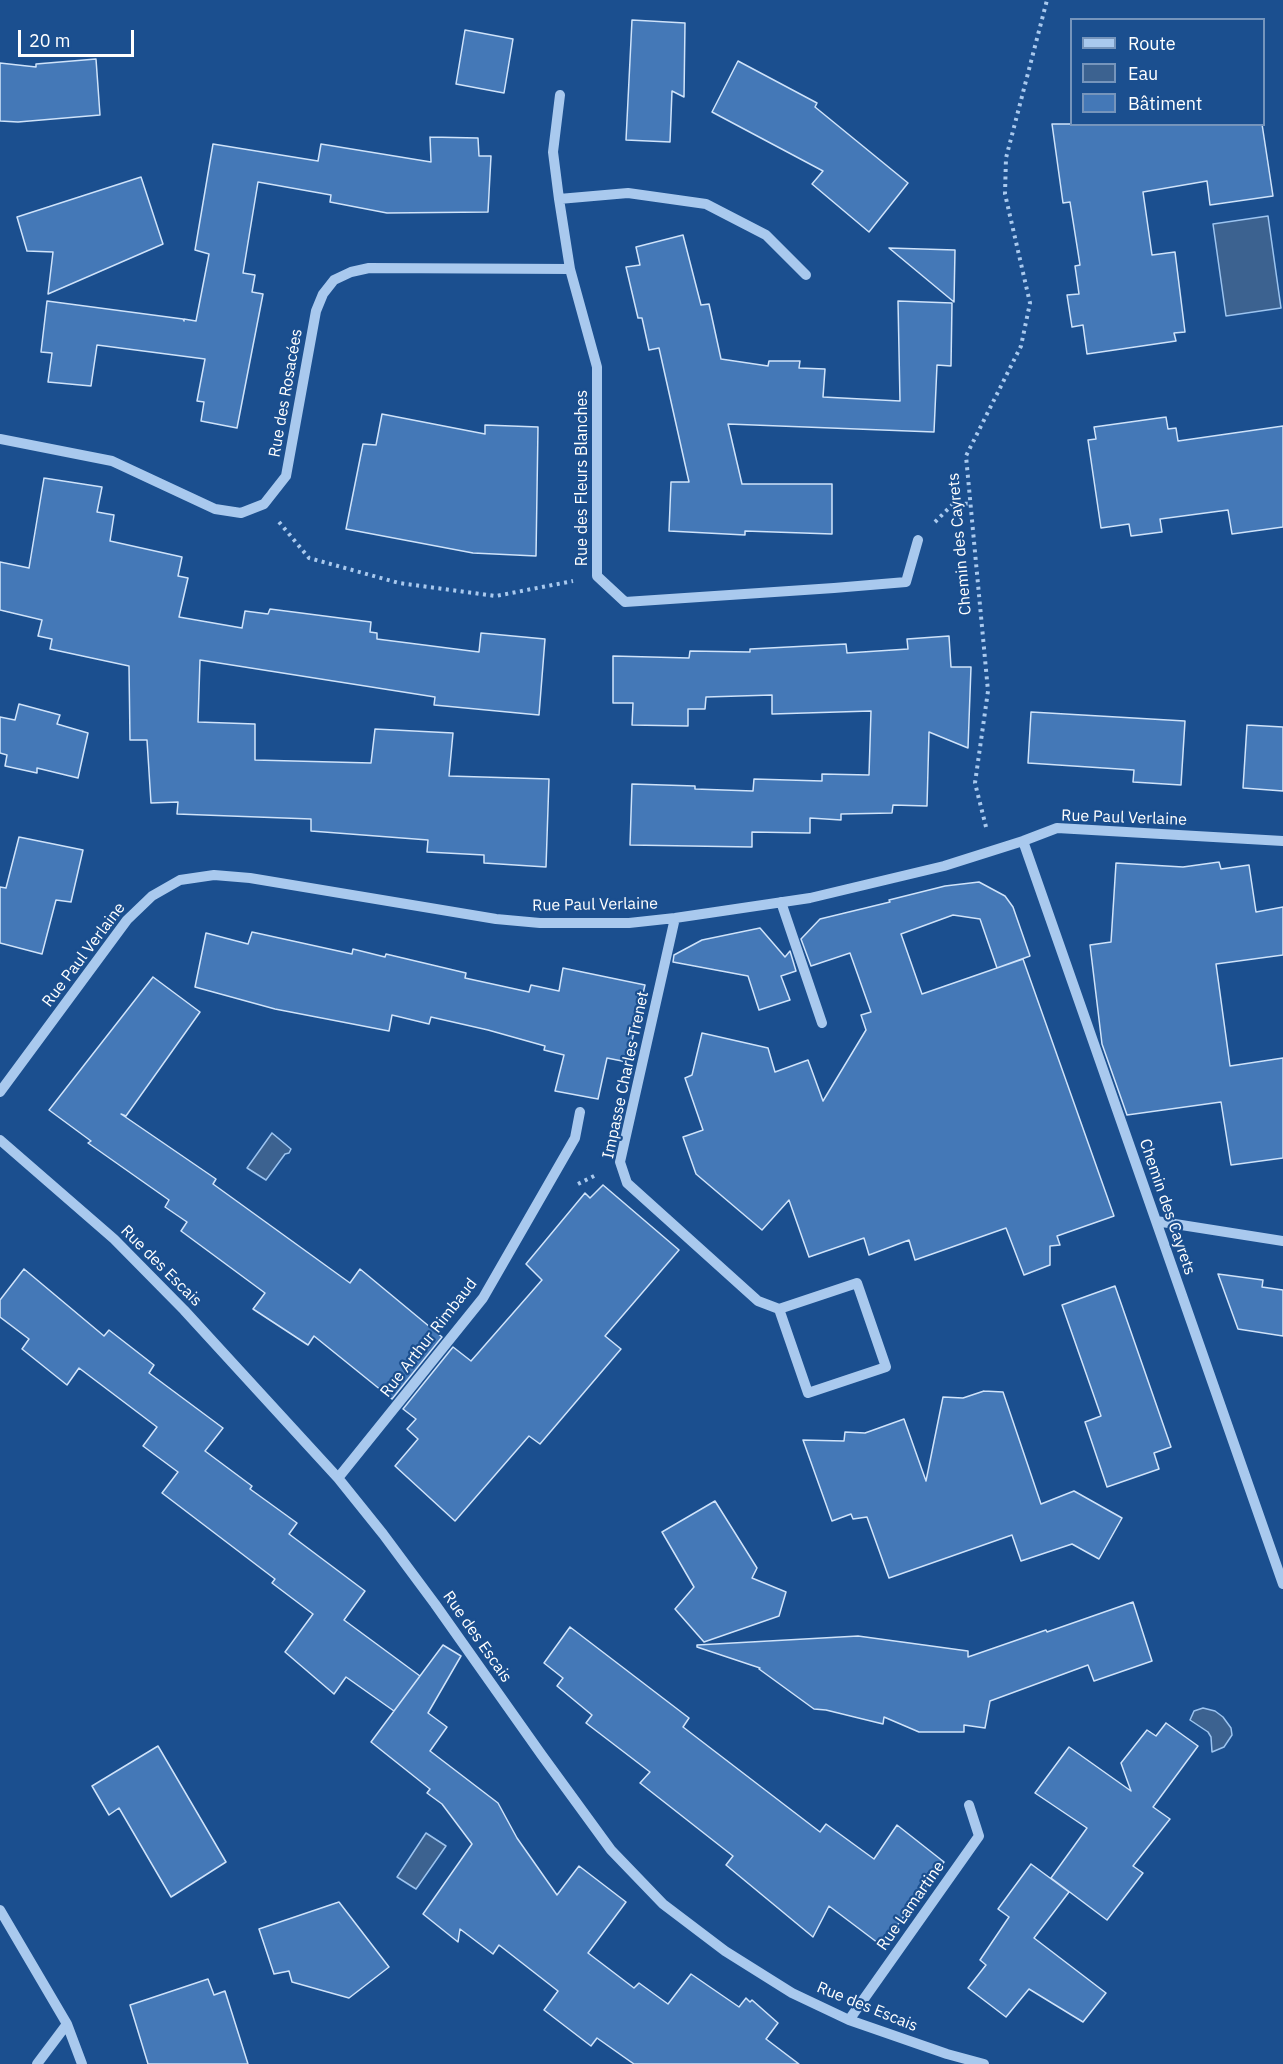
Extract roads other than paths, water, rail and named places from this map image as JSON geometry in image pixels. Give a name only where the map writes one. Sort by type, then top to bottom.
[{"type":"street","name":"Rue des Fleurs Blanches","points":[[560,95],[553,152],[559,199],[570,269],[597,367],[597,576],[625,602],[906,582],[918,540]]},
{"type":"street","points":[[559,199],[628,194],[706,204],[766,235],[806,275]]},
{"type":"street","name":"Rue des Rosacées","points":[[0,439],[112,461],[215,509],[241,513],[264,504],[286,476],[316,311],[323,294],[334,280],[351,272],[369,268],[570,269]]},
{"type":"street","name":"Rue Paul Verlaine","points":[[0,1092],[127,920],[152,896],[180,880],[214,875],[250,878],[496,919],[540,923],[629,923],[810,898],[944,866],[1057,828],[1283,841]]},
{"type":"street","name":"Chemin des Cayrets","points":[[1023,841],[1283,1584]]},
{"type":"street","points":[[781,902],[822,1023]]},
{"type":"street","name":"Impasse Charles Trenet","points":[[675,918],[620,1162],[627,1183],[758,1301],[779,1309]]},
{"type":"street","name":"Rue Arthur Rimbaud","points":[[338,1478],[483,1298],[575,1138],[580,1112]]},
{"type":"street","name":"Rue des Escais","points":[[0,1140],[114,1239],[192,1319],[338,1478],[429,1596],[611,1850],[663,1904],[725,1951],[792,1993],[849,2020],[947,2054],[984,2064]]},
{"type":"street","points":[[1156,1221],[1283,1241]]},
{"type":"street","points":[[857,1283],[886,1367],[808,1394],[779,1309],[857,1283]]},
{"type":"street","name":"Rue Lamartine","points":[[849,2020],[979,1836],[969,1805]]},
{"type":"street","points":[[0,1910],[68,2024],[82,2064]]},
{"type":"street","points":[[37,2064],[68,2024]]},
{"type":"water","points":[[1268,216],[1281,308],[1226,316],[1213,224]]},
{"type":"water","points":[[272,1133],[291,1149],[266,1180],[247,1168]]},
{"type":"water","points":[[1203,1708],[1215,1711],[1231,1728],[1232,1735],[1224,1747],[1212,1752],[1211,1737],[1208,1732],[1190,1720],[1194,1711]]},
{"type":"water","points":[[426,1833],[446,1846],[416,1889],[397,1877]]}]
